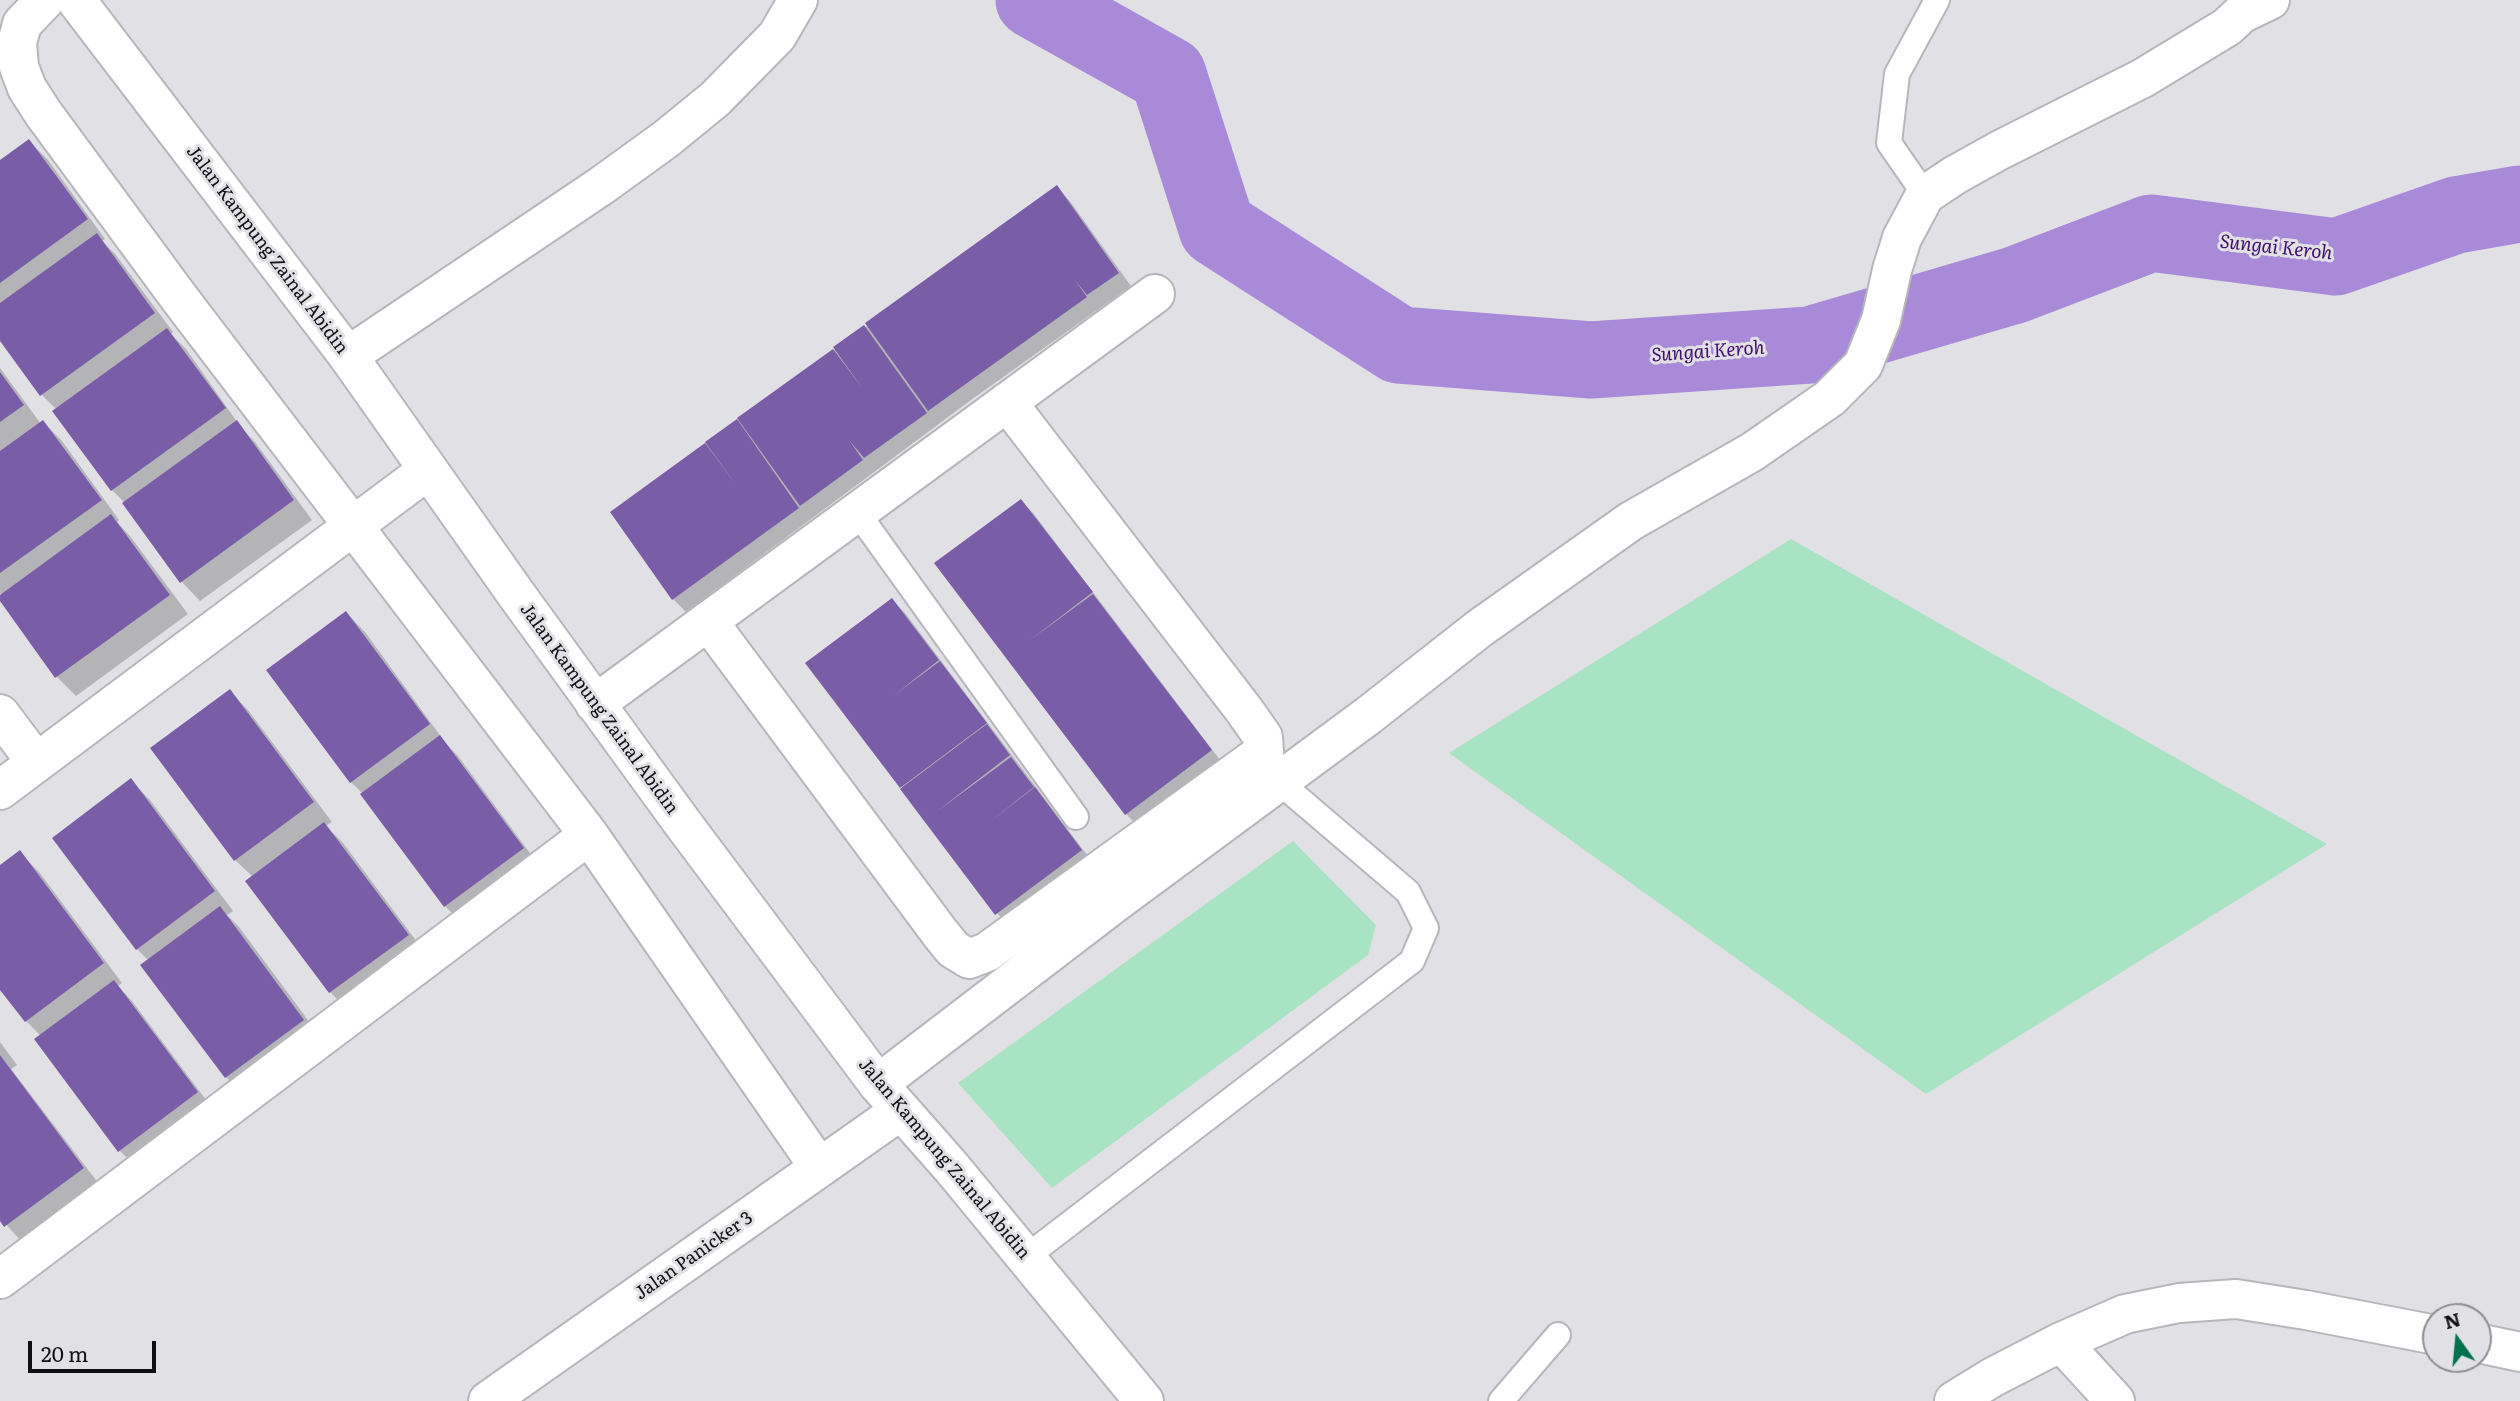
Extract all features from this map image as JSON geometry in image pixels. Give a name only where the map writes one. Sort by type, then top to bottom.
[{"type":"street","points":[[45,0],[22,24],[17,43],[19,67],[27,88],[180,299],[589,835],[819,1167]]},
{"type":"street","name":"Jalan Kampung Zainal Abidin","points":[[76,0],[348,356],[595,704],[889,1098],[1027,1257],[1138,1399]]},
{"type":"street","points":[[348,356],[666,139],[715,99],[777,36],[798,0]]},
{"type":"street","points":[[1925,195],[2000,150],[2143,78],[2217,34],[2241,14],[2270,0]]},
{"type":"street","name":"Jalan Panicker 3","points":[[488,1401],[819,1167],[889,1098],[1278,780],[1369,715],[1480,628],[1631,521],[1752,452],[1830,398],[1863,365],[1881,320],[1902,238],[1925,195]]},
{"type":"street","points":[[595,704],[1155,294]]},
{"type":"street","points":[[708,621],[940,933],[953,948],[969,959],[987,952],[1264,752],[1265,741],[1244,710],[1007,402]]},
{"type":"street","points":[[0,790],[428,470]]},
{"type":"street","points":[[0,714],[36,762]]},
{"type":"street","points":[[0,1279],[589,835]]},
{"type":"street","points":[[1954,1401],[1993,1377],[2061,1342],[2125,1314],[2179,1303],[2236,1299],[2422,1332]]},
{"type":"street","points":[[2061,1342],[2115,1401]]},
{"type":"street","points":[[2492,1346],[2520,1352]]},
{"type":"lane","points":[[1925,195],[1889,143],[1897,74],[1937,0]]},
{"type":"lane","points":[[857,512],[1076,817]]},
{"type":"lane","points":[[1027,1257],[1412,961],[1426,928],[1408,892],[1278,780]]},
{"type":"lane","points":[[1501,1401],[1558,1335]]},
{"type":"green space","points":[[1791,539],[2327,844],[1926,1094],[1449,753]]},
{"type":"green space","points":[[1293,841],[1376,925],[1368,955],[1052,1188],[958,1083]]},
{"type":"building","points":[[29,139],[88,219],[0,283],[0,160]]},
{"type":"building","points":[[1057,185],[1119,273],[1087,295],[1075,280],[1087,297],[928,411],[865,323]]},
{"type":"building","points":[[97,233],[155,313],[40,396],[0,341],[0,303]]},
{"type":"building","points":[[864,325],[927,413],[864,458],[849,440],[863,460],[800,506],[737,418],[833,349],[863,389],[833,347]]},
{"type":"building","points":[[167,328],[226,408],[111,491],[52,411]]},
{"type":"building","points":[[0,372],[24,405],[0,422]]},
{"type":"building","points":[[737,419],[799,508],[672,600],[610,512],[705,443],[737,486],[705,442]]},
{"type":"building","points":[[43,420],[102,500],[0,573],[0,451]]},
{"type":"building","points":[[237,420],[294,500],[180,583],[122,503]]},
{"type":"building","points":[[1021,499],[1093,592],[1030,640],[1093,594],[1212,750],[1125,815],[934,563]]},
{"type":"building","points":[[111,514],[170,595],[55,678],[0,601],[0,595]]},
{"type":"building","points":[[892,598],[939,660],[893,696],[940,661],[987,723],[900,788],[805,663]]},
{"type":"building","points":[[346,611],[430,724],[350,783],[266,670]]},
{"type":"building","points":[[230,689],[314,802],[234,861],[150,748]]},
{"type":"building","points":[[987,724],[1010,755],[936,812],[1011,757],[1034,787],[988,823],[1035,787],[1082,850],[995,915],[900,789]]},
{"type":"building","points":[[440,735],[524,848],[444,907],[360,794]]},
{"type":"building","points":[[131,778],[215,891],[136,950],[52,838]]},
{"type":"building","points":[[324,822],[409,935],[329,993],[245,881]]},
{"type":"building","points":[[20,850],[104,963],[25,1022],[0,990],[0,865]]},
{"type":"building","points":[[220,906],[304,1020],[225,1078],[140,965]]},
{"type":"building","points":[[114,980],[198,1092],[118,1152],[34,1039]]},
{"type":"building","points":[[0,1055],[84,1168],[4,1227],[0,1221]]},
{"type":"waterway","name":"Sungai Keroh","points":[[1034,0],[1168,75],[1217,228],[1399,345],[1591,360],[1810,345],[2015,285],[2151,233],[2336,257],[2456,215],[2520,204]]}]
